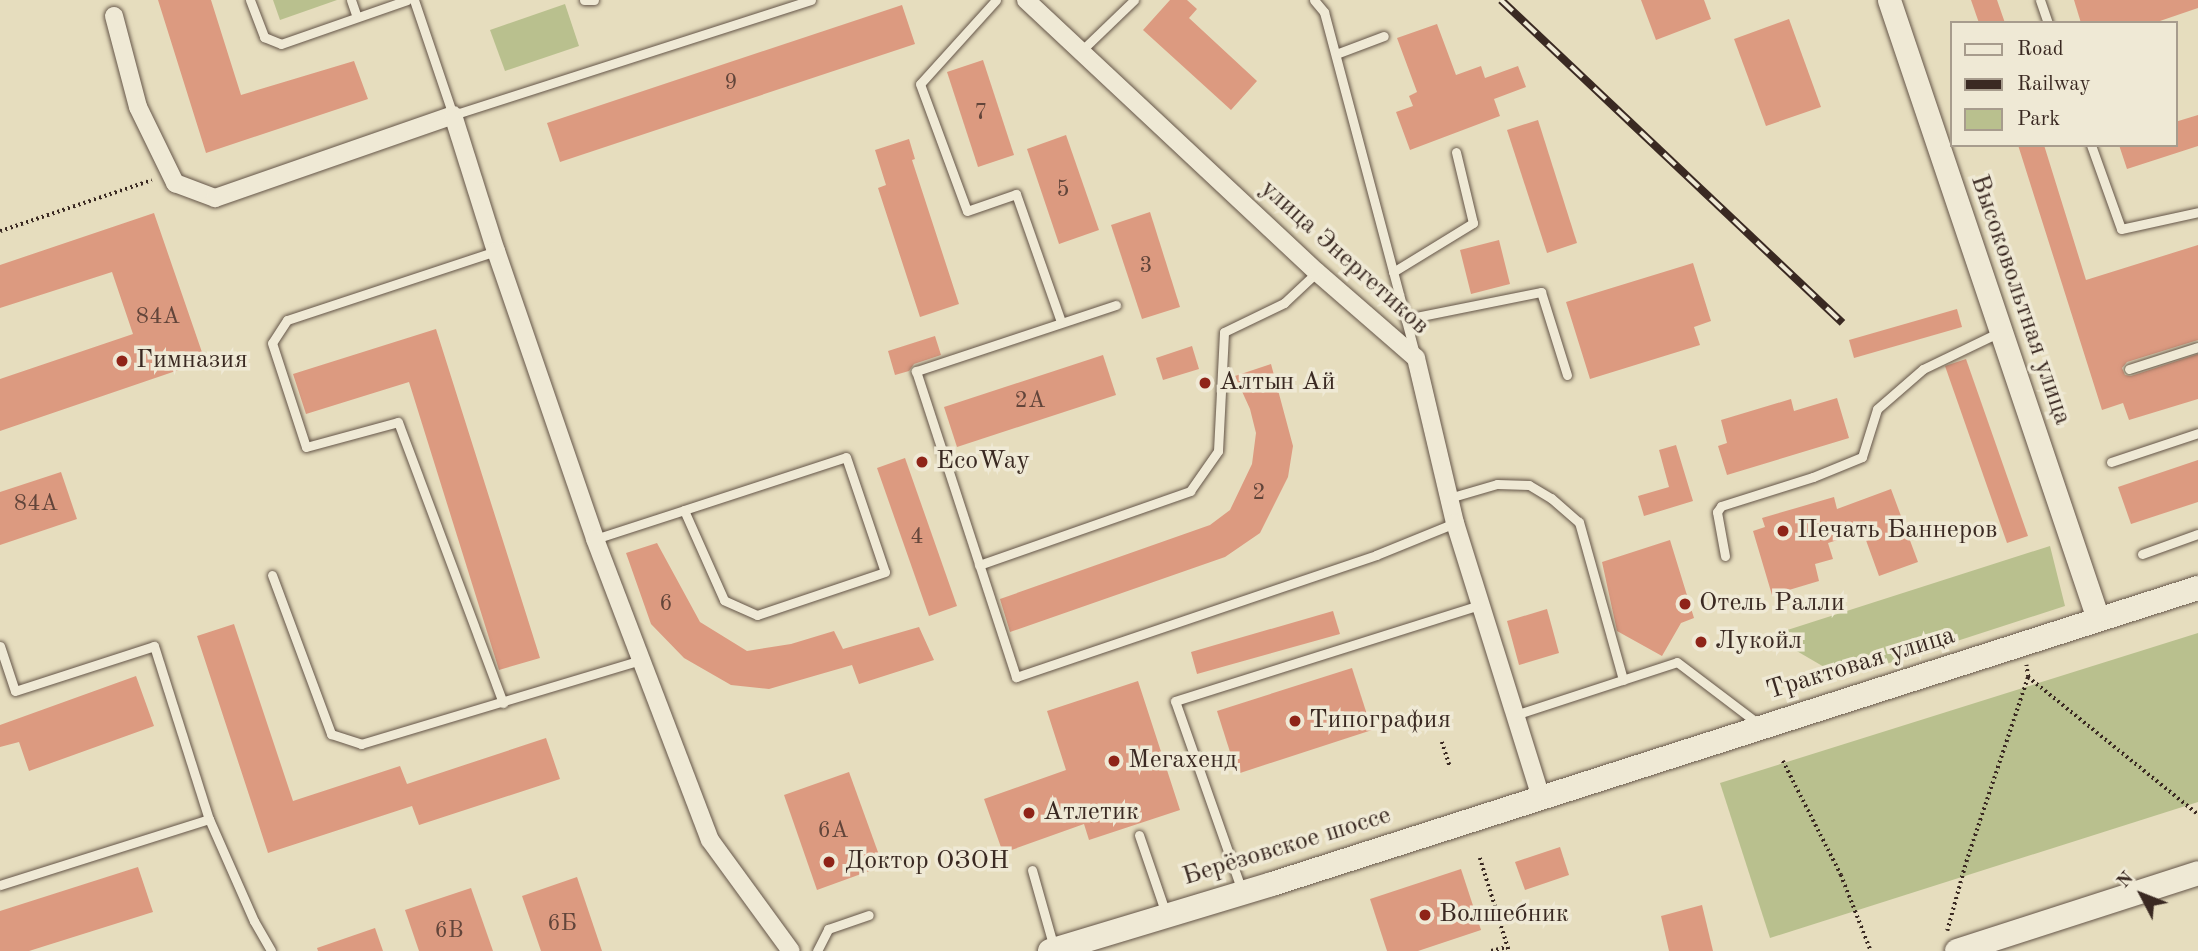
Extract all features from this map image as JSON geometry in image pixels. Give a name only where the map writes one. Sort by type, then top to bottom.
[{"type":"main road","name":"Трактовая улица","points":[[1541,797],[2198,588]]},
{"type":"main road","name":"Берёзовское шоссе","points":[[1052,950],[1243,893],[1541,797]]},
{"type":"main road","points":[[1952,944],[2198,873]]},
{"type":"street","name":"улица Энергетиков","points":[[1026,0],[1317,272],[1416,358],[1455,523],[1541,797]]},
{"type":"street","name":"Высоковольтная улица","points":[[1889,0],[2098,619]]},
{"type":"street","points":[[114,16],[138,107],[175,183],[215,198],[453,115],[496,251],[595,539],[710,840],[791,951]]},
{"type":"lane","points":[[250,0],[260,30],[275,43],[407,0]]},
{"type":"lane","points":[[351,0],[357,17]]},
{"type":"lane","points":[[414,0],[453,115],[811,0]]},
{"type":"lane","points":[[584,0],[594,0]]},
{"type":"lane","points":[[996,0],[920,85],[967,211],[1016,194],[1060,322]]},
{"type":"lane","points":[[1080,52],[1134,0]]},
{"type":"lane","points":[[1314,0],[1324,12],[1336,54],[1416,358]]},
{"type":"lane","points":[[2040,0],[2047,21]]},
{"type":"lane","points":[[1336,54],[1384,36]]},
{"type":"lane","points":[[2092,147],[2121,229],[2198,212]]},
{"type":"lane","points":[[1393,272],[1473,223],[1456,152]]},
{"type":"lane","points":[[496,251],[287,320],[272,343],[306,447],[398,422],[503,703]]},
{"type":"lane","points":[[979,565],[1190,491],[1218,451],[1224,332],[1284,303],[1317,272]]},
{"type":"lane","points":[[1406,319],[1541,292],[1567,375]]},
{"type":"lane","points":[[1116,305],[916,371],[1016,677],[1376,555],[1455,523]]},
{"type":"lane","points":[[1725,556],[1717,512],[1721,506],[1813,477],[1862,457],[1877,408],[1923,369],[2001,331]]},
{"type":"lane","points":[[2129,369],[2198,347]]},
{"type":"lane","points":[[2111,462],[2198,433]]},
{"type":"lane","points":[[595,539],[845,457],[886,572],[757,615],[724,600],[684,510]]},
{"type":"lane","points":[[1449,498],[1497,484],[1529,485],[1551,498],[1579,522],[1623,680]]},
{"type":"lane","points":[[2142,554],[2198,534]]},
{"type":"lane","points":[[272,575],[331,734],[361,744],[641,660]]},
{"type":"lane","points":[[1243,893],[1175,701],[1479,605]]},
{"type":"lane","points":[[0,646],[15,691],[154,646],[209,818],[254,921],[271,951]]},
{"type":"lane","points":[[1515,715],[1677,662],[1762,726]]},
{"type":"lane","points":[[0,885],[209,818]]},
{"type":"lane","points":[[1139,835],[1167,916]]},
{"type":"lane","points":[[1032,870],[1052,950]]},
{"type":"lane","points":[[817,951],[828,929],[869,915]]},
{"type":"path","points":[[0,231],[170,173]]},
{"type":"path","points":[[1952,944],[1947,924],[2028,677],[2023,645]]},
{"type":"path","points":[[2028,677],[2198,814]]},
{"type":"path","points":[[1442,742],[1450,767]]},
{"type":"path","points":[[1783,761],[1841,875],[1871,951]]},
{"type":"path","points":[[1480,858],[1508,949],[1490,951]]},
{"type":"green space","points":[[273,0],[337,0],[280,20]]},
{"type":"green space","points":[[565,4],[579,46],[505,71],[490,30]]},
{"type":"green space","points":[[2050,546],[2065,606],[1843,678],[1783,643],[1778,633]]},
{"type":"green space","points":[[2198,633],[2198,802],[1770,938],[1720,783]]},
{"type":"building","points":[[158,0],[211,0],[241,95],[354,61],[368,99],[206,153]]},
{"type":"building","points":[[1170,0],[1187,0],[1197,9],[1189,18],[1257,81],[1231,110],[1143,30]]},
{"type":"building","points":[[1641,0],[1704,0],[1711,19],[1656,40]]},
{"type":"building","points":[[1971,0],[1997,0],[2004,21],[1978,21]]},
{"type":"building","points":[[2074,0],[2198,0],[2198,8],[2160,21],[2080,21]]},
{"type":"building","points":[[902,5],[915,44],[560,162],[547,123]]},
{"type":"building","points":[[1789,19],[1821,107],[1766,126],[1734,39]]},
{"type":"building","points":[[1437,24],[1456,75],[1481,66],[1485,78],[1518,66],[1526,87],[1494,99],[1500,116],[1410,150],[1396,112],[1413,106],[1409,96],[1417,92],[1397,38]]},
{"type":"building","points":[[983,60],[1014,155],[978,167],[947,72]]},
{"type":"building","points":[[2198,115],[2198,146],[2127,169],[2120,147],[2177,147],[2177,121]]},
{"type":"building","points":[[1538,120],[1577,243],[1547,253],[1507,130]]},
{"type":"building","points":[[1066,135],[1099,230],[1059,244],[1027,149]]},
{"type":"building","points":[[909,139],[915,159],[912,160],[959,304],[920,317],[878,188],[886,185],[875,150]]},
{"type":"building","points":[[2019,147],[2045,147],[2086,280],[2198,245],[2198,340],[2127,362],[2122,368],[2125,375],[2131,376],[2198,354],[2198,399],[2129,420],[2123,403],[2102,410]]},
{"type":"building","points":[[1150,212],[1180,307],[1142,319],[1111,225]]},
{"type":"building","points":[[154,213],[205,361],[0,431],[0,379],[133,334],[112,272],[0,308],[0,265]]},
{"type":"building","points":[[1499,240],[1510,284],[1471,294],[1460,250]]},
{"type":"building","points":[[1693,263],[1711,321],[1694,327],[1700,345],[1590,379],[1566,302]]},
{"type":"building","points":[[1957,309],[1962,327],[1854,358],[1849,340]]},
{"type":"building","points":[[436,329],[540,658],[499,670],[409,382],[306,414],[293,374]]},
{"type":"building","points":[[935,336],[941,355],[914,364],[909,371],[895,375],[888,351]]},
{"type":"building","points":[[1192,346],[1199,369],[1163,380],[1156,358]]},
{"type":"building","points":[[1103,355],[1116,395],[957,447],[944,407]]},
{"type":"building","points":[[1966,359],[2028,536],[2007,543],[1945,366]]},
{"type":"building","points":[[1271,364],[1293,446],[1288,477],[1260,533],[1225,557],[1010,632],[1000,599],[1210,525],[1230,510],[1252,464],[1256,433],[1250,409],[1235,376]]},
{"type":"building","points":[[1837,398],[1849,438],[1727,475],[1718,446],[1727,443],[1721,420],[1791,399],[1794,411]]},
{"type":"building","points":[[1676,445],[1693,501],[1644,516],[1638,496],[1669,487],[1659,450]]},
{"type":"building","points":[[905,458],[957,606],[929,616],[877,468]]},
{"type":"building","points":[[2198,460],[2198,502],[2131,524],[2118,487]]},
{"type":"building","points":[[61,472],[77,519],[0,545],[0,492]]},
{"type":"building","points":[[1891,489],[1918,562],[1879,576],[1863,532],[1828,543],[1833,559],[1815,564],[1819,581],[1772,595],[1753,531],[1765,527],[1762,518],[1834,497],[1837,509]]},
{"type":"building","points":[[1670,540],[1694,618],[1681,623],[1662,656],[1617,631],[1602,562]]},
{"type":"building","points":[[657,543],[700,622],[747,651],[791,644],[834,631],[843,649],[919,627],[934,660],[859,684],[852,665],[769,689],[731,685],[684,658],[651,624],[626,553]]},
{"type":"building","points":[[1547,609],[1559,653],[1519,665],[1507,621]]},
{"type":"building","points":[[1333,611],[1340,634],[1197,674],[1191,652]]},
{"type":"building","points":[[234,624],[293,801],[400,766],[407,784],[546,738],[560,779],[419,825],[412,806],[268,853],[197,636]]},
{"type":"building","points":[[1352,668],[1372,730],[1237,774],[1217,711]]},
{"type":"building","points":[[136,676],[154,726],[29,771],[19,742],[0,747],[0,725]]},
{"type":"building","points":[[1138,681],[1180,810],[1089,840],[1084,824],[1003,853],[984,799],[1066,770],[1047,711]]},
{"type":"building","points":[[849,772],[883,866],[817,890],[784,795]]},
{"type":"building","points":[[1560,847],[1569,875],[1525,890],[1515,862]]},
{"type":"building","points":[[138,867],[153,912],[29,951],[0,951],[0,911]]},
{"type":"building","name":"Волшебник","points":[[1461,869],[1481,930],[1418,951],[1387,951],[1370,899]]},
{"type":"building","points":[[577,877],[602,951],[541,951],[522,896]]},
{"type":"building","points":[[471,888],[493,951],[419,951],[405,910]]},
{"type":"building","points":[[1702,905],[1713,951],[1669,951],[1661,916]]},
{"type":"building","points":[[375,928],[383,951],[318,951],[317,948]]},
{"type":"railway","points":[[1501,0],[1842,323]]},
{"type":"place","name":"Гимназия","points":[[122,361]]},
{"type":"place","name":"Алтын Ай","points":[[1205,383]]},
{"type":"place","name":"EcoWay","points":[[922,462]]},
{"type":"place","name":"Печать Баннеров","points":[[1783,531]]},
{"type":"place","name":"Отель Ралли","points":[[1685,604]]},
{"type":"place","name":"Лукойл","points":[[1701,642]]},
{"type":"place","name":"Типография","points":[[1295,721]]},
{"type":"place","name":"Мегахенд","points":[[1114,761]]},
{"type":"place","name":"Атлетик","points":[[1029,813]]},
{"type":"place","name":"Доктор ОЗОН","points":[[829,862]]},
{"type":"place","name":"Волшебник","points":[[1425,915]]}]
